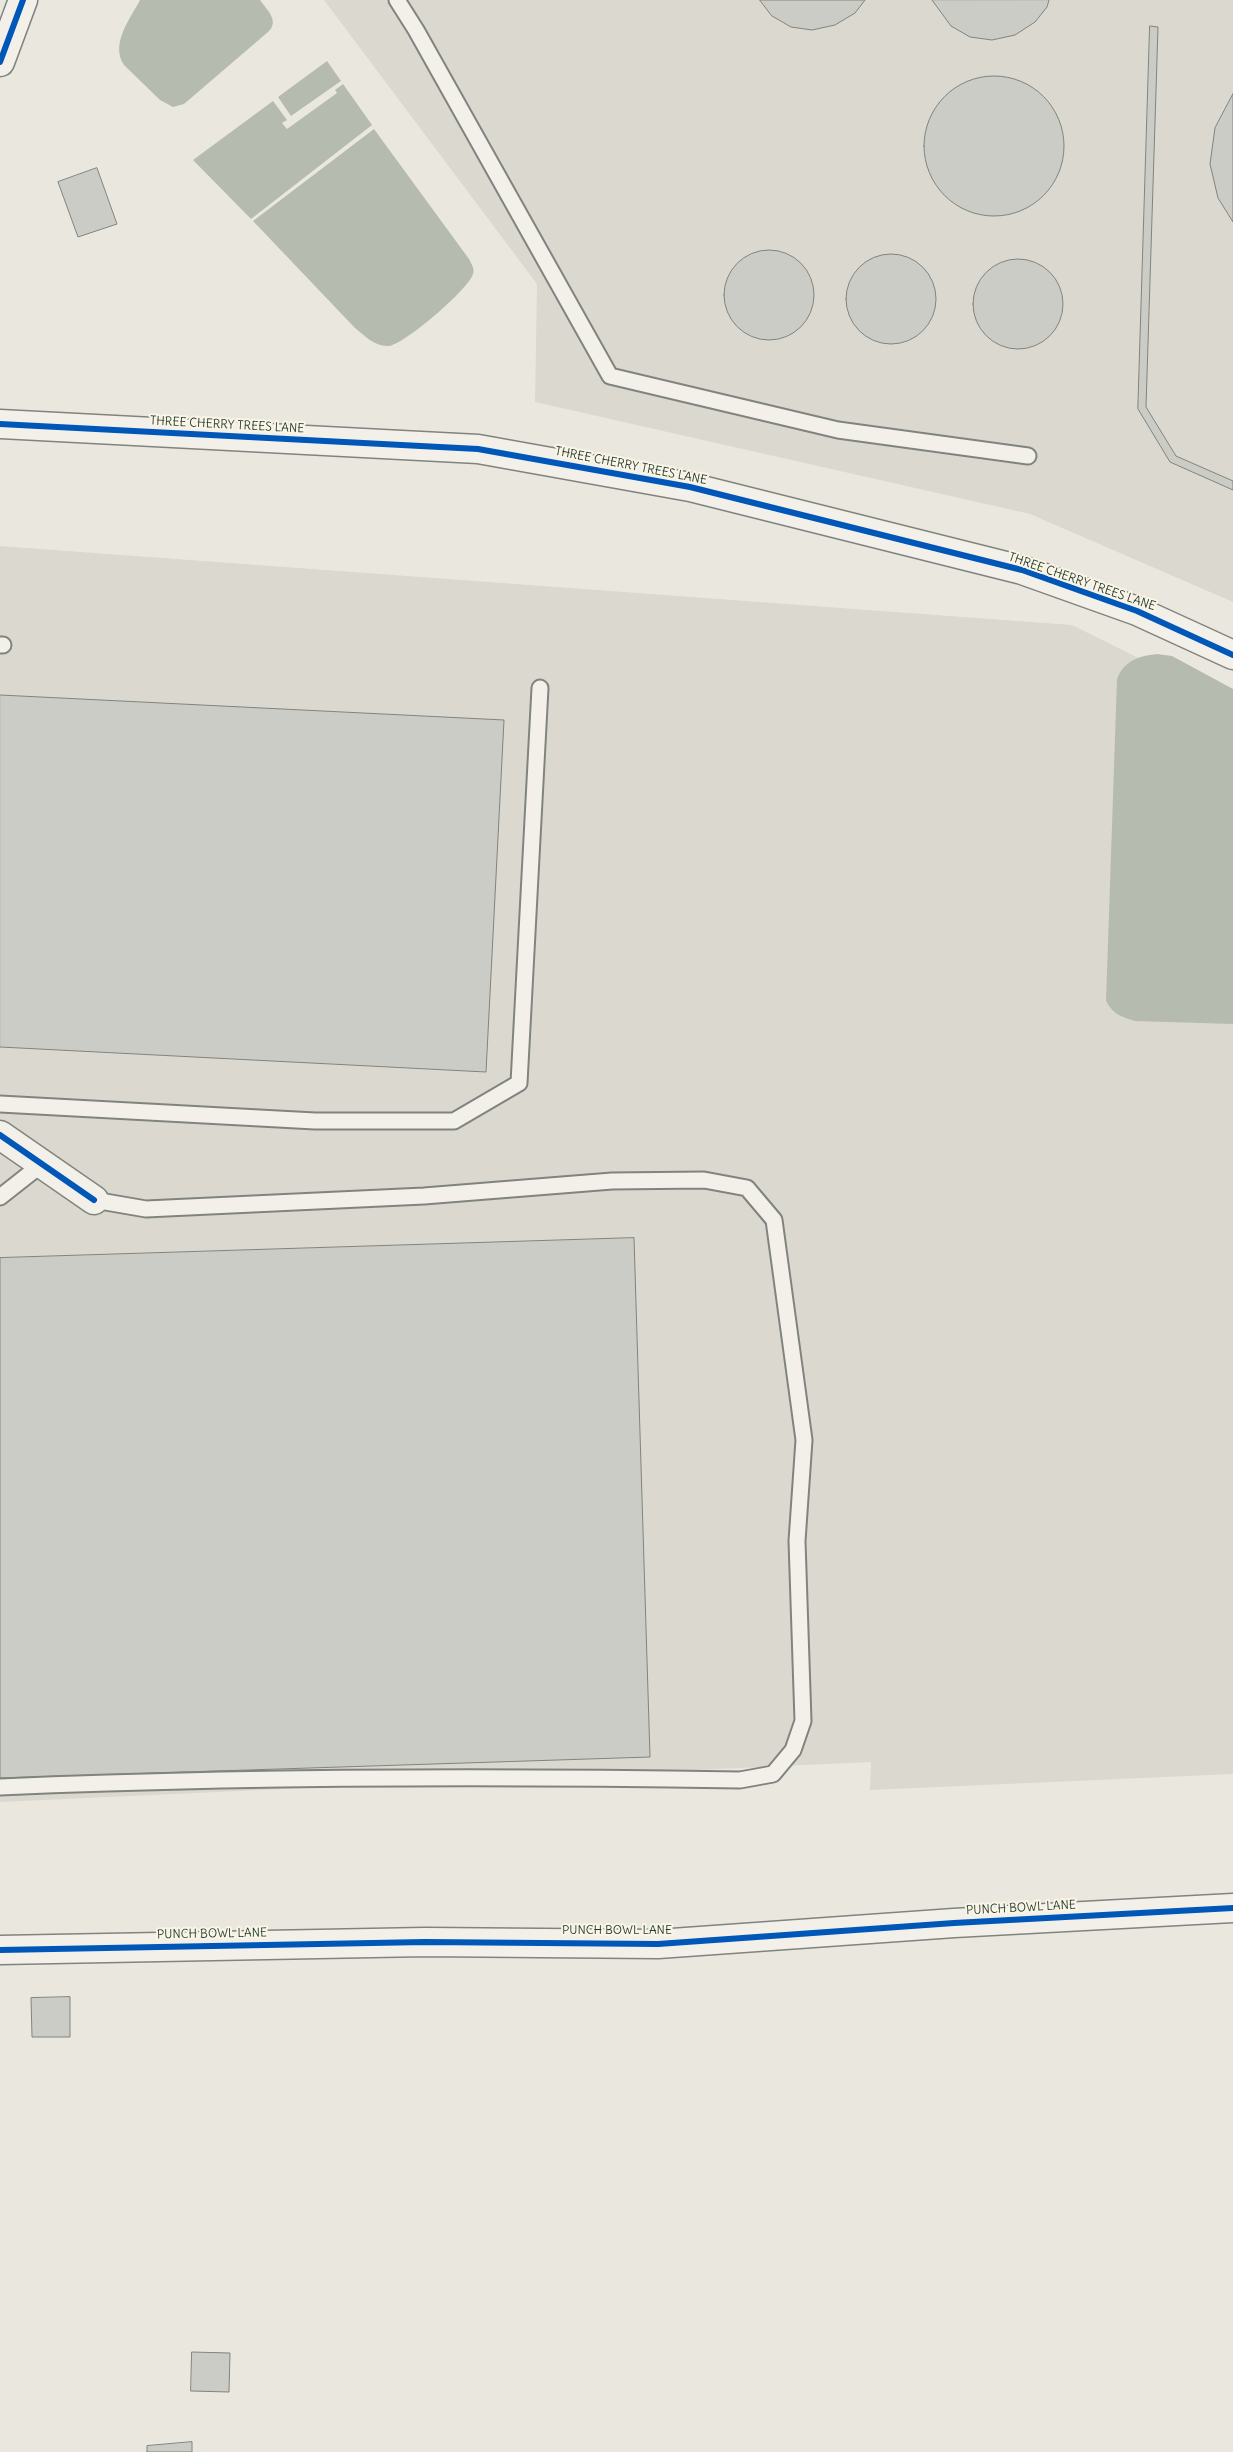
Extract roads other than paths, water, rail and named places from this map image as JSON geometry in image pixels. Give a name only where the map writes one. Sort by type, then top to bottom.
[{"type":"street","points":[[0,62],[23,0]]},
{"type":"street","name":"THREE CHERRY TREES LANE","points":[[0,424],[478,448],[690,487],[1022,570],[1138,611],[1233,655]]},
{"type":"street","points":[[0,1134],[94,1200]]},
{"type":"street","name":"PUNCH BOWL LANE","points":[[0,1950],[425,1942],[658,1944],[954,1923],[1233,1908]]},
{"type":"lane","points":[[397,0],[416,30],[610,376],[838,430],[1028,456]]},
{"type":"lane","points":[[0,1104],[315,1121],[454,1121],[519,1083],[540,688]]},
{"type":"lane","points":[[0,1197],[42,1164]]},
{"type":"lane","points":[[0,1787],[159,1780],[485,1776],[740,1780],[773,1774],[793,1750],[803,1720],[797,1541],[804,1440],[774,1220],[747,1188],[704,1180],[612,1181],[424,1196],[146,1209],[94,1200]]}]
